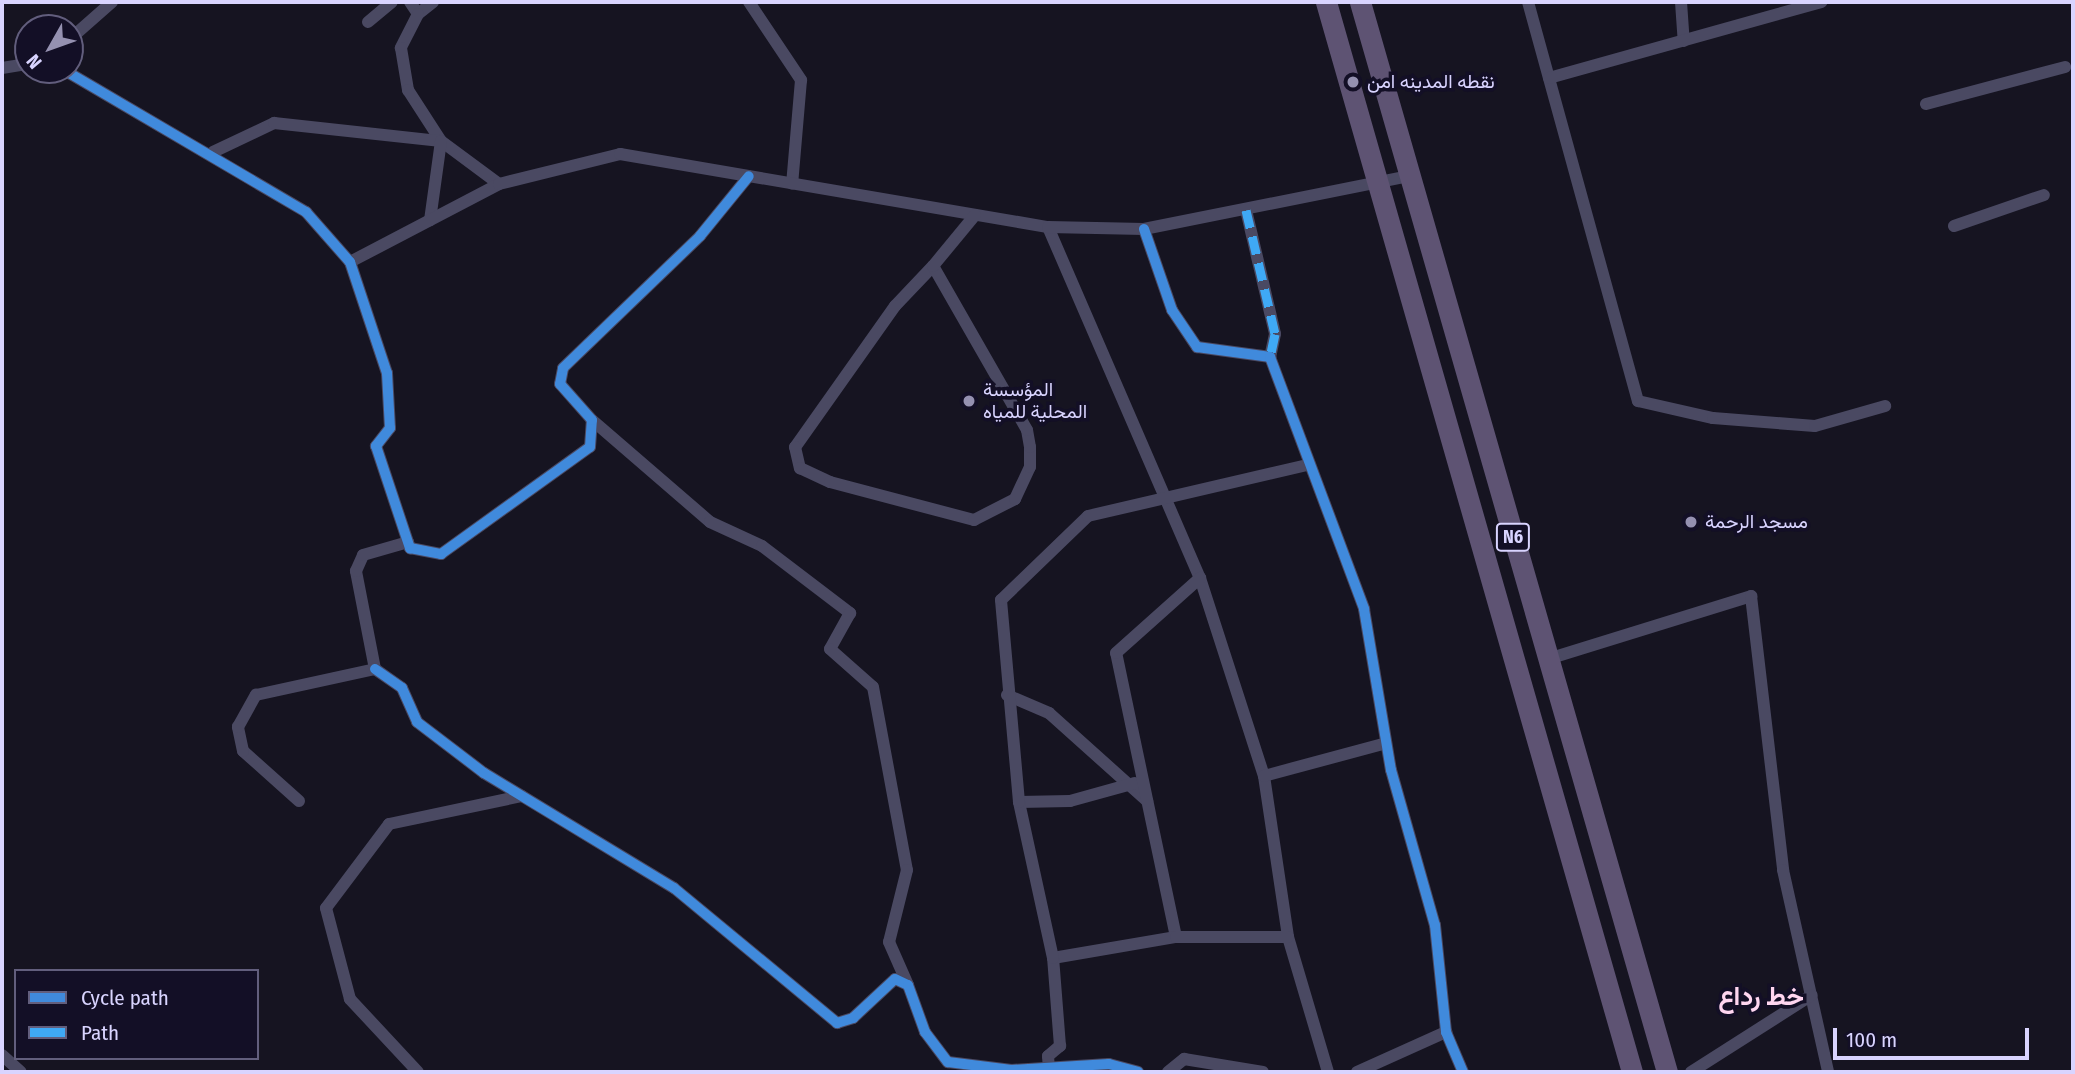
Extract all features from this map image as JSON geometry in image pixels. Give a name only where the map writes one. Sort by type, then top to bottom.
[{"type":"main road","name":"N6","points":[[1326,2],[1632,1072]]},
{"type":"main road","name":"N6","points":[[1363,10],[1667,1072]]},
{"type":"main road","points":[[1333,26],[1363,10]]},
{"type":"main road","points":[[1502,617],[1535,613]]},
{"type":"main road","points":[[1553,791],[1586,790]]},
{"type":"street","points":[[84,27],[112,2]]},
{"type":"street","points":[[368,22],[392,2]]},
{"type":"street","points":[[410,2],[418,14]]},
{"type":"street","points":[[433,2],[418,14],[401,48],[408,90],[441,141],[499,184]]},
{"type":"street","points":[[750,2],[801,80],[792,184]]},
{"type":"street","points":[[1528,2],[1638,401],[1713,418],[1815,426],[1885,406]]},
{"type":"street","points":[[1681,2],[1684,41]]},
{"type":"street","points":[[1549,78],[1817,2]]},
{"type":"street","points":[[1926,104],[2065,67]]},
{"type":"street","points":[[84,81],[213,152],[306,212],[350,262],[387,373],[390,428],[376,446],[410,548],[441,554],[590,447],[592,419]]},
{"type":"street","points":[[213,152],[274,123],[441,141]]},
{"type":"street","points":[[430,220],[441,141]]},
{"type":"street","points":[[350,262],[499,184],[621,154],[1048,227],[1144,229],[1410,176]]},
{"type":"street","points":[[749,176],[700,236],[563,368],[560,384],[592,419],[710,522],[762,547],[850,613],[830,649],[873,687],[907,870],[889,942],[925,1031],[948,1062],[1049,1068],[1109,1064],[1138,1072]]},
{"type":"street","points":[[1954,226],[2044,195]]},
{"type":"street","points":[[1245,210],[1275,334],[1270,357],[1307,465],[1364,609],[1387,743],[1435,925],[1446,1032],[1463,1072]]},
{"type":"street","points":[[933,266],[1027,429],[1030,447],[1030,467],[1015,499],[974,520],[830,482],[800,468],[795,447],[895,306],[933,266],[975,215]]},
{"type":"street","points":[[1048,227],[1169,499],[1200,578],[1264,776],[1288,937],[1328,1072]]},
{"type":"street","points":[[1144,229],[1172,310],[1197,347],[1270,357]]},
{"type":"street","points":[[1049,1068],[1048,1056],[1060,1046],[1053,958],[1019,802],[1000,600],[1088,516],[1307,465]]},
{"type":"street","points":[[408,542],[363,555],[356,571],[375,669],[402,688],[417,722],[522,796],[674,888],[837,1023],[853,1018],[895,979],[908,985]]},
{"type":"street","points":[[1176,937],[1116,653],[1200,578]]},
{"type":"street","points":[[1548,659],[1751,596],[1783,870],[1828,1072]]},
{"type":"street","points":[[299,801],[243,751],[238,727],[256,695],[375,669]]},
{"type":"street","points":[[1007,695],[1049,713],[1147,801]]},
{"type":"street","points":[[1264,776],[1387,743]]},
{"type":"street","points":[[1019,802],[1070,802],[1130,787],[1142,778]]},
{"type":"street","points":[[418,1072],[350,999],[326,908],[389,824],[522,796]]},
{"type":"street","points":[[1053,958],[1176,937],[1288,937]]},
{"type":"street","points":[[1691,1072],[1812,995]]},
{"type":"street","points":[[1357,1072],[1446,1032]]},
{"type":"street","points":[[2,1055],[21,1072]]},
{"type":"street","points":[[1168,1072],[1184,1059],[1263,1072]]},
{"type":"marked path","points":[[1246,210],[1275,334],[1270,357]]},
{"type":"cycle path","points":[[84,82],[306,212],[350,262],[387,373],[390,428],[376,446],[410,548],[441,554],[590,447],[592,420],[560,384],[563,368],[700,236],[749,176]]},
{"type":"cycle path","points":[[1144,229],[1172,310],[1197,347],[1270,357],[1364,609],[1391,770],[1435,925],[1446,1032],[1463,1072]]},
{"type":"cycle path","points":[[375,669],[402,688],[417,722],[484,773],[674,888],[837,1023],[853,1018],[895,979],[908,985],[925,1032],[948,1062],[1011,1070],[1109,1064],[1138,1072]]},
{"type":"place","name":"نقطه المدينه امن","points":[[1353,82]]},
{"type":"place","name":"المؤسسة المحلية للمياه","points":[[969,401]]},
{"type":"place","name":"مسجد الرحمة","points":[[1691,522]]},
{"type":"district","name":"خط رداع","points":[[1761,997]]}]
